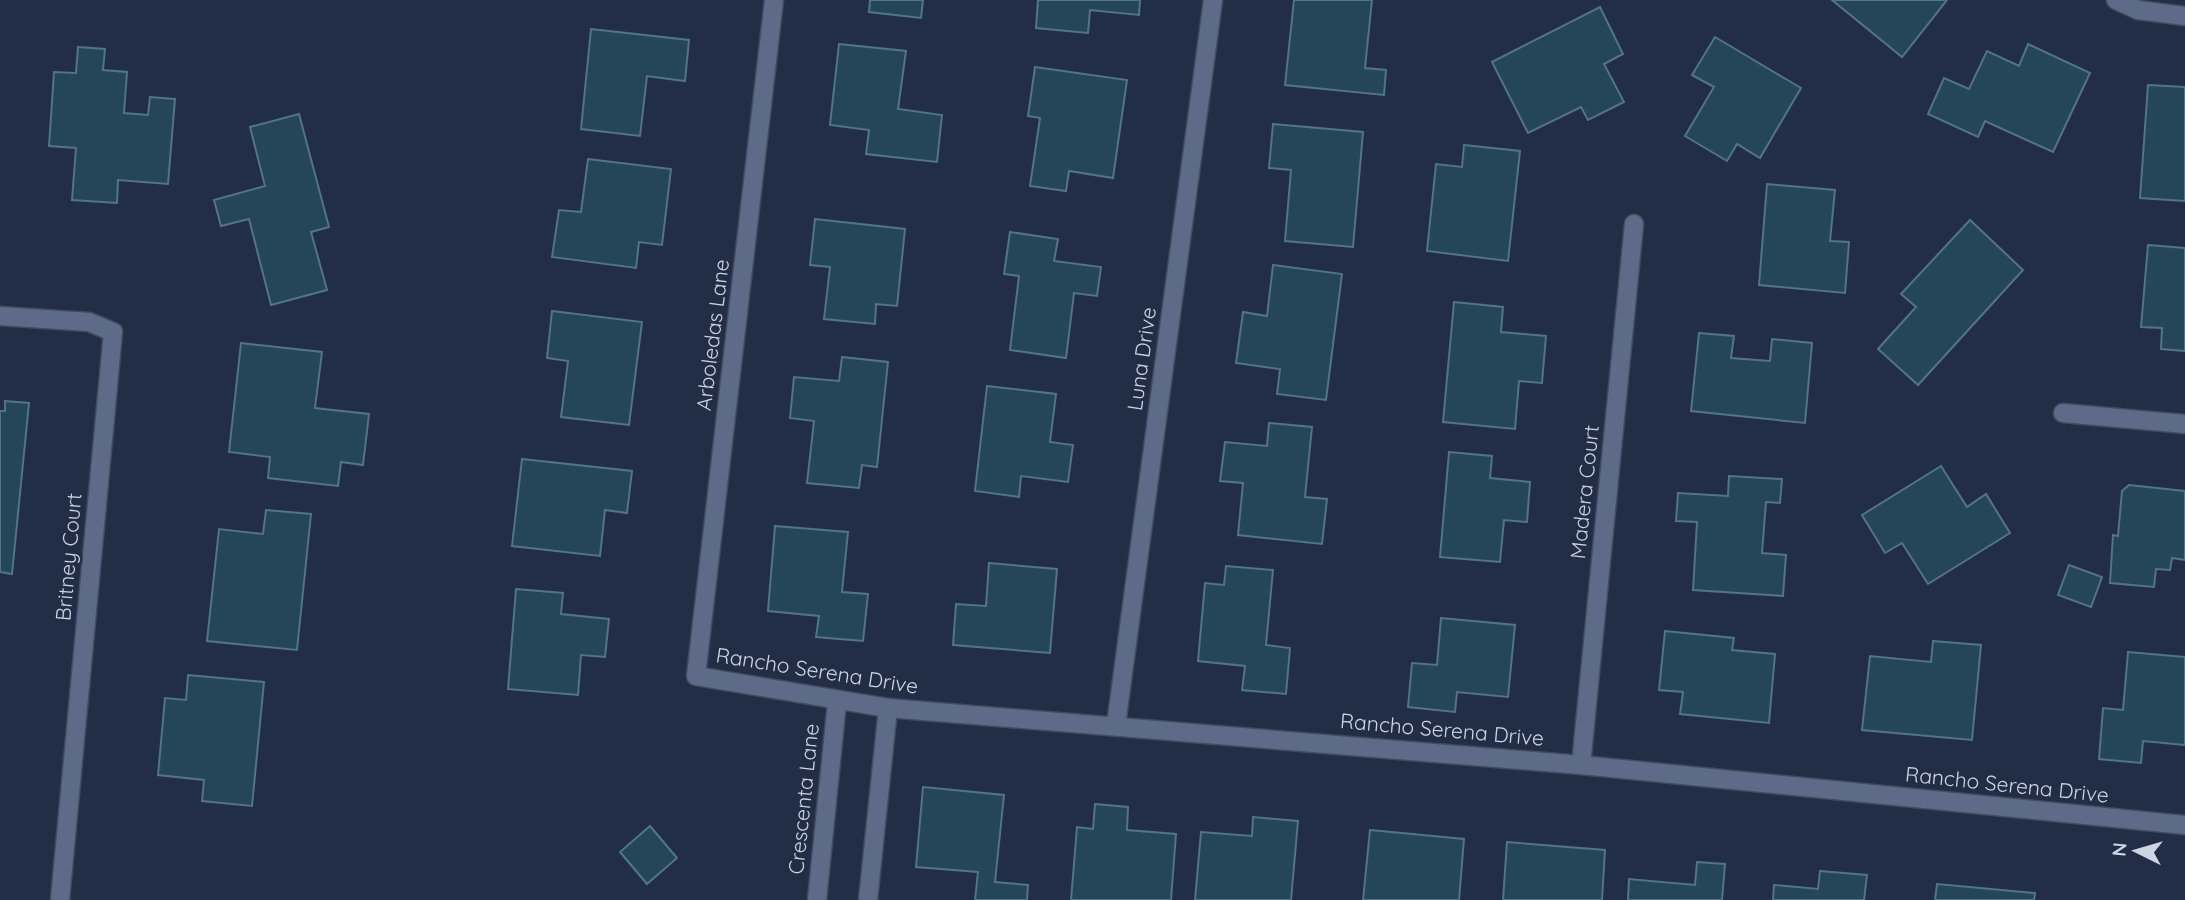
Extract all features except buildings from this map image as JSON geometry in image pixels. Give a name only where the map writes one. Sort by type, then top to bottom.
[{"type":"street","name":"Arboledas Lane","points":[[696,676],[774,0]]},
{"type":"street","name":"Luna Drive","points":[[1116,725],[1213,0]]},
{"type":"street","points":[[2116,0],[2138,10],[2185,16]]},
{"type":"street","name":"Madera Court","points":[[1581,765],[1634,224]]},
{"type":"street","name":"Britney Court","points":[[0,316],[89,322],[113,332],[60,900]]},
{"type":"street","points":[[2063,413],[2185,424]]},
{"type":"street","name":"Rancho Serena Drive","points":[[696,676],[837,702],[888,708],[1581,765],[2185,825]]},
{"type":"street","name":"Crescenta Lane","points":[[817,900],[837,702]]},
{"type":"street","points":[[868,900],[888,708]]}]
